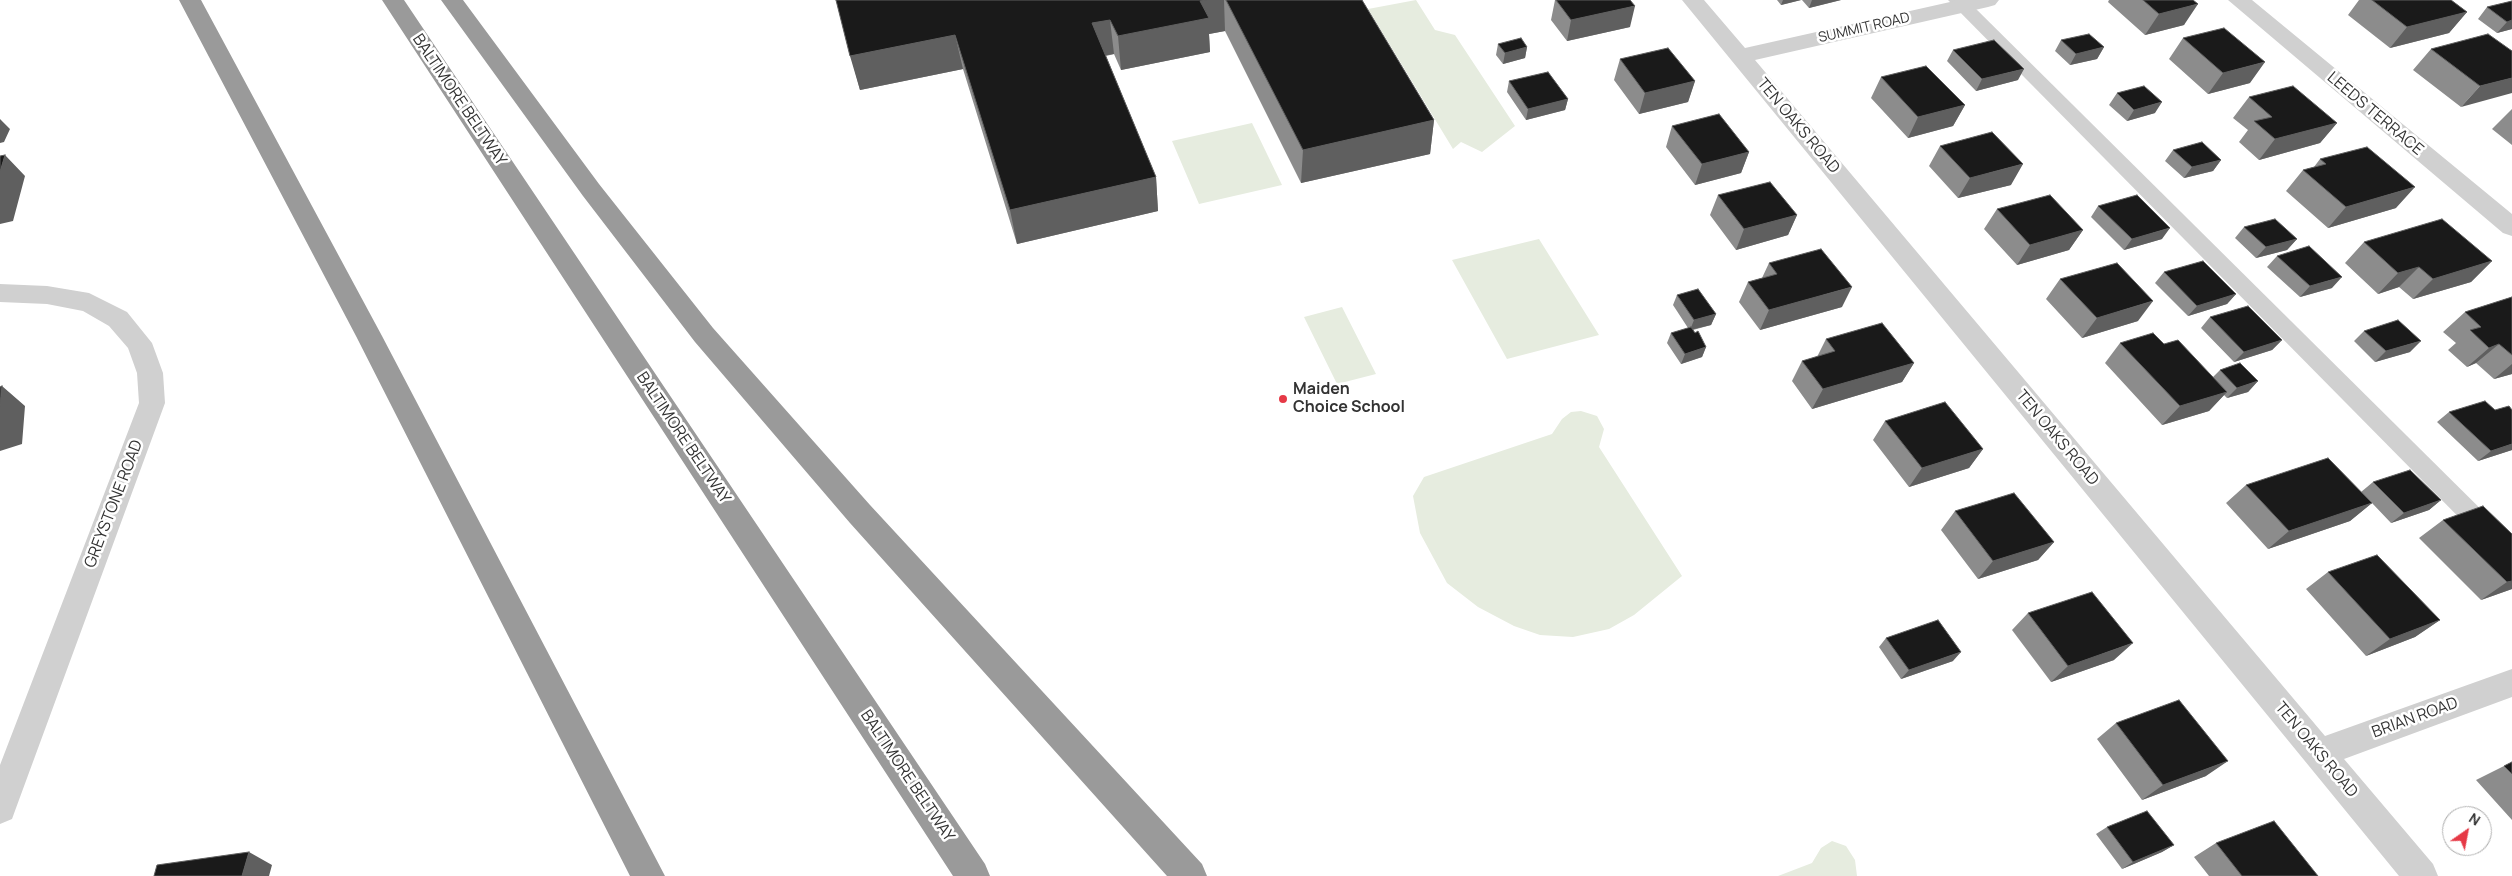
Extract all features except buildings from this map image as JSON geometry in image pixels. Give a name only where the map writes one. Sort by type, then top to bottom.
[{"type":"highway","points":[[190,0],[374,345],[648,876]]},
{"type":"highway","name":"BALTIMORE BELTWAY","points":[[393,0],[973,876]]},
{"type":"highway","points":[[452,0],[591,190],[704,335],[880,536],[1190,876]]},
{"type":"street","name":"TEN OAKS ROAD","points":[[1693,0],[2420,876]]},
{"type":"street","name":"SUMMIT ROAD","points":[[1740,56],[1960,3],[1988,0]]},
{"type":"street","name":"LEEDS TERRACE","points":[[2239,0],[2512,227]]},
{"type":"street","name":"GREYSTONE ROAD","points":[[0,293],[47,295],[89,303],[118,319],[139,344],[150,373],[152,403],[0,808]]},
{"type":"street","name":"BRIAN ROAD","points":[[2319,753],[2512,683]]},
{"type":"lane","points":[[1960,3],[2512,556]]},
{"type":"shaded area","points":[[1416,0],[1435,30],[1455,35],[1515,126],[1482,152],[1461,142],[1453,149],[1368,9]]},
{"type":"shaded area","points":[[1252,123],[1282,185],[1199,204],[1172,141]]},
{"type":"shaded area","points":[[1539,239],[1599,335],[1507,359],[1452,260]]},
{"type":"shaded area","points":[[1342,307],[1376,374],[1337,384],[1304,317]]},
{"type":"shaded area","points":[[1581,411],[1597,416],[1604,429],[1599,447],[1682,576],[1634,615],[1609,629],[1573,637],[1540,635],[1514,626],[1478,607],[1447,583],[1420,533],[1413,496],[1424,477],[1552,434],[1562,419],[1571,412]]},
{"type":"shaded area","points":[[1832,841],[1846,846],[1855,860],[1857,876],[1778,876],[1812,863],[1821,848]]},
{"type":"place","name":"Maiden Choice School","points":[[1283,399]]}]
